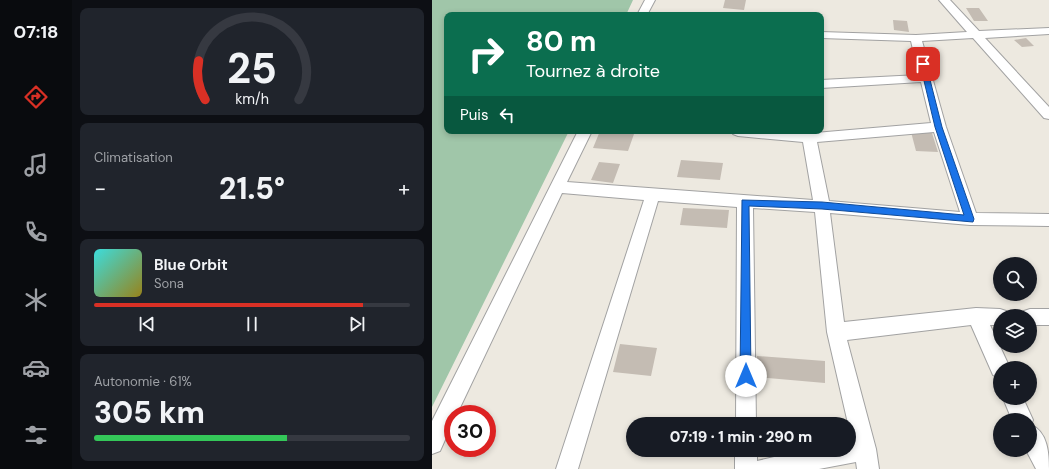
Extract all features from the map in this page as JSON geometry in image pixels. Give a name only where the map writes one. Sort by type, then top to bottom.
[{"type":"street","points":[[644,12],[650,0]]},
{"type":"street","points":[[944,0],[1049,115]]},
{"type":"street","points":[[824,34],[916,38],[1038,33],[1049,31]]},
{"type":"street","points":[[1038,33],[1049,43]]},
{"type":"street","points":[[916,38],[939,127],[970,219]]},
{"type":"street","points":[[824,84],[927,78]]},
{"type":"street","points":[[824,133],[939,127]]},
{"type":"street","points":[[432,443],[584,134]]},
{"type":"street","points":[[764,469],[866,459],[836,332],[822,206],[809,134]]},
{"type":"street","points":[[558,187],[745,202],[822,206],[970,219],[1049,220]]},
{"type":"street","points":[[567,469],[653,194]]},
{"type":"street","points":[[745,202],[746,417]]},
{"type":"street","points":[[836,332],[976,316],[993,316]]},
{"type":"street","points":[[976,316],[997,361]]},
{"type":"street","points":[[1037,317],[1049,317]]},
{"type":"street","points":[[1037,448],[1048,469]]},
{"type":"street","points":[[746,457],[746,469]]},
{"type":"green space","points":[[432,0],[633,0],[627,12],[444,12],[444,134],[568,134],[432,407]]},
{"type":"building","points":[[725,0],[746,0],[744,10],[723,8]]},
{"type":"building","points":[[966,8],[979,8],[988,21],[974,21]]},
{"type":"building","points":[[893,20],[907,21],[909,32],[894,30]]},
{"type":"building","points":[[1026,38],[1034,46],[1022,47],[1014,40]]},
{"type":"building","points":[[911,132],[932,133],[938,152],[916,151]]},
{"type":"building","points":[[599,134],[634,134],[628,151],[593,148]]},
{"type":"building","points":[[681,160],[723,163],[720,180],[677,177]]},
{"type":"building","points":[[599,162],[620,164],[613,183],[591,180]]},
{"type":"building","points":[[683,208],[729,210],[727,228],[680,225]]},
{"type":"building","points":[[620,344],[657,348],[651,376],[613,372]]},
{"type":"building","points":[[757,356],[825,361],[825,383],[756,377]]},
{"type":"route","points":[[746,376],[745,202],[822,206],[970,219],[939,127],[923,64]]}]
